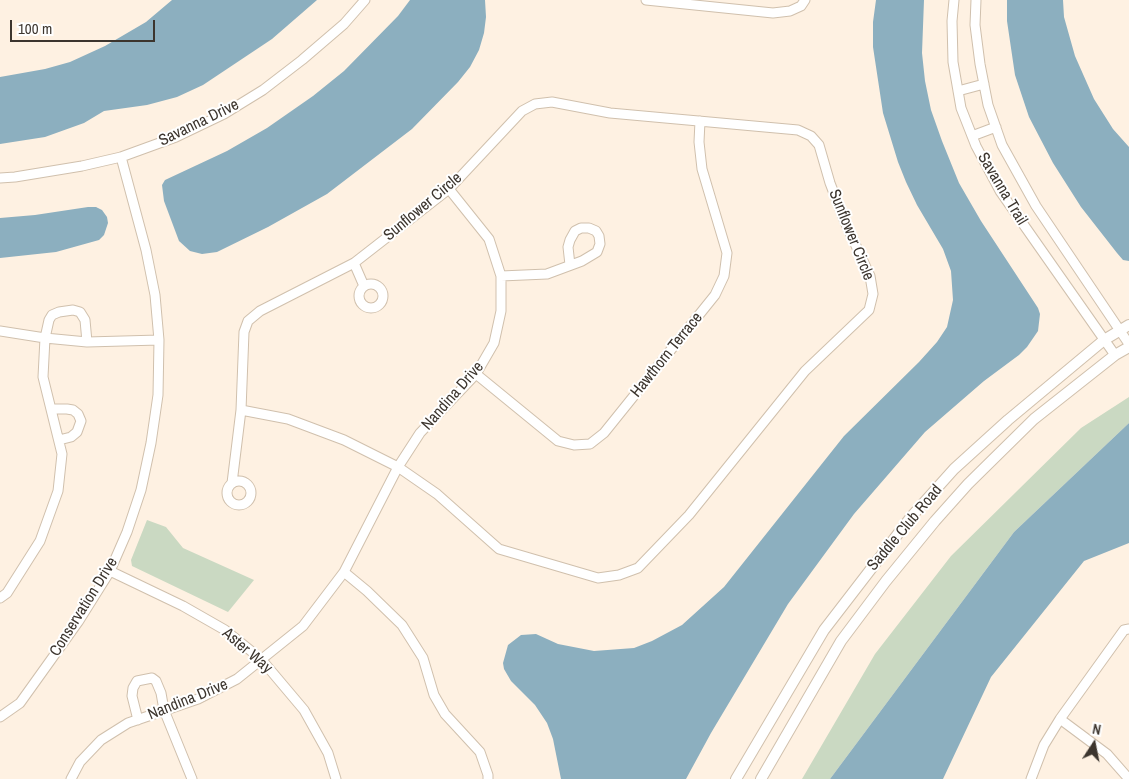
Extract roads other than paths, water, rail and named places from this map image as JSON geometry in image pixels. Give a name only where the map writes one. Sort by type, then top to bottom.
[{"type":"street","name":"Savanna Drive","points":[[0,178],[82,166],[121,157],[176,137],[224,114],[263,90],[302,60],[344,24],[365,0]]},
{"type":"street","points":[[646,0],[773,13],[790,11],[801,6],[805,0]]},
{"type":"street","name":"Savanna Trail","points":[[954,0],[952,21],[953,62],[961,108],[972,136],[1000,191],[1115,355]]},
{"type":"street","name":"Savanna Trail","points":[[976,0],[975,25],[984,84],[988,105],[1002,145],[1036,206],[1124,328],[1129,346]]},
{"type":"street","points":[[958,91],[984,84]]},
{"type":"street","name":"Sunflower Circle","points":[[232,483],[240,410],[244,332],[248,321],[260,311],[354,263],[449,189],[522,111],[535,104],[552,102],[610,113],[798,130],[811,136],[819,145],[830,183],[845,222],[870,276],[873,294],[869,310],[806,371],[688,515],[638,568],[619,575],[598,578],[499,549],[437,494],[398,467],[344,440],[288,419],[240,410]]},
{"type":"street","name":"Hawthorn Terrace","points":[[476,374],[558,441],[574,446],[590,444],[604,433],[715,295],[724,276],[727,253],[702,169],[699,142],[700,121]]},
{"type":"street","points":[[972,136],[996,127]]},
{"type":"street","name":"Conservation Drive","points":[[0,717],[20,703],[78,622],[110,571],[140,490],[151,443],[158,395],[159,340],[155,295],[146,250],[121,157]]},
{"type":"street","name":"Nandina Drive","points":[[71,779],[80,762],[101,740],[128,723],[198,699],[236,680],[303,626],[344,572],[398,467],[420,433],[476,374],[494,343],[501,311],[501,276],[489,239],[449,189]]},
{"type":"street","points":[[501,276],[547,274],[582,261],[597,252],[600,244],[599,236],[596,232],[589,228],[581,228],[575,231],[568,247],[570,265]]},
{"type":"street","points":[[354,263],[364,286]]},
{"type":"street","points":[[0,598],[7,593],[40,541],[58,491],[62,454],[44,377],[45,338],[48,320],[58,312],[73,310],[80,312],[85,320],[87,342]]},
{"type":"street","name":"Saddle Club Road","points":[[736,779],[824,630],[911,517],[954,469],[1008,420],[1104,340],[1124,328]]},
{"type":"street","points":[[0,331],[87,342],[159,340]]},
{"type":"street","name":"Saddle Club Road","points":[[761,779],[841,641],[886,581],[935,521],[968,484],[1034,419],[1129,346]]},
{"type":"street","points":[[52,409],[73,410],[78,414],[81,422],[77,432],[71,437],[59,440]]},
{"type":"street","name":"Aster Way","points":[[110,571],[183,606],[225,630],[261,660],[304,710],[328,753],[336,779]]},
{"type":"street","points":[[344,572],[402,625],[422,658],[434,695],[445,714],[480,752],[488,779]]},
{"type":"street","points":[[1031,779],[1044,745],[1060,718],[1124,630],[1129,628]]},
{"type":"street","points":[[138,720],[132,696],[133,688],[137,681],[152,678],[156,681],[161,693],[164,710],[192,779]]},
{"type":"street","points":[[1060,718],[1107,754],[1129,779]]},
{"type":"water","points":[[172,0],[317,0],[272,39],[203,85],[177,97],[147,105],[104,111],[84,123],[45,137],[0,144],[0,77],[45,69],[70,62],[105,46],[146,22]]},
{"type":"water","points":[[410,0],[485,0],[486,17],[479,50],[470,67],[458,82],[412,129],[327,194],[268,227],[217,252],[202,254],[190,251],[179,241],[164,201],[162,185],[165,180],[227,151],[267,128],[313,96],[344,71],[398,16]]},
{"type":"water","points":[[876,0],[924,0],[922,53],[931,110],[959,183],[981,221],[1038,308],[1040,314],[1038,331],[1019,355],[984,381],[925,432],[854,514],[788,604],[711,733],[686,779],[561,779],[553,739],[547,723],[535,705],[511,681],[504,669],[503,663],[508,645],[521,635],[536,634],[558,644],[594,651],[634,648],[682,625],[724,587],[844,436],[919,362],[937,342],[947,327],[953,300],[951,271],[943,249],[906,182],[883,113],[873,47],[873,22]]},
{"type":"water","points":[[1007,0],[1063,0],[1064,17],[1075,56],[1094,99],[1113,129],[1129,147],[1129,261],[1123,260],[1081,207],[1053,163],[1029,117],[1015,75],[1007,21]]},
{"type":"water","points":[[96,207],[102,210],[107,217],[108,223],[104,235],[99,240],[56,252],[0,258],[0,218]]},
{"type":"water","points":[[1129,423],[1129,543],[1084,561],[991,677],[943,779],[830,779],[1014,532]]}]
